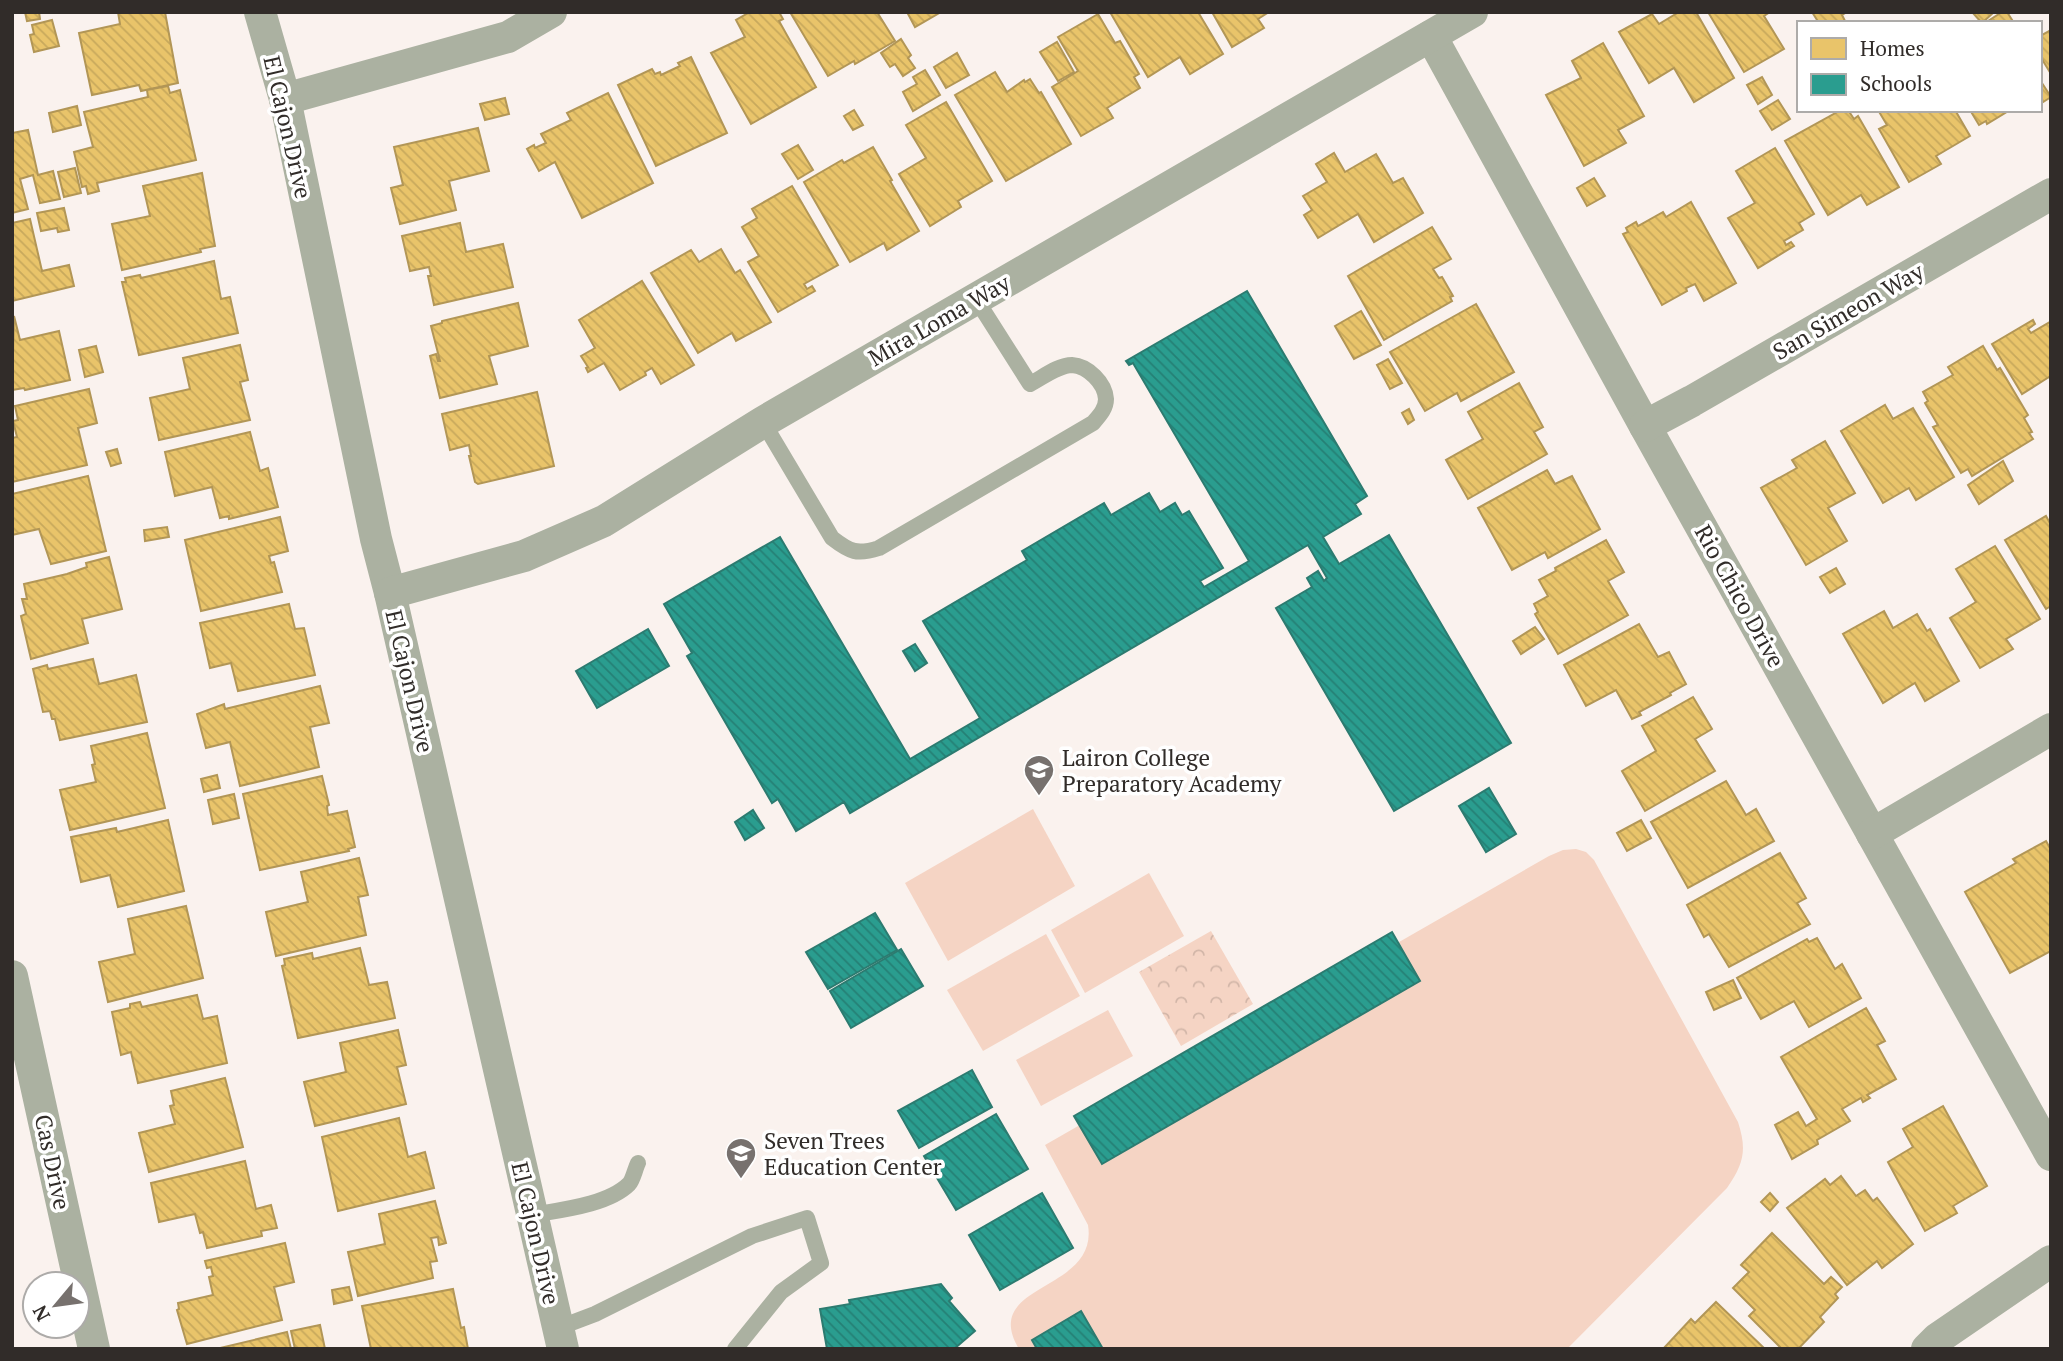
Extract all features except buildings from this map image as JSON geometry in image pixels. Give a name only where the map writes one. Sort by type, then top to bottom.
[{"type":"street","name":"El Cajon Drive","points":[[260,12],[285,99],[376,539],[560,1338]]},
{"type":"street","points":[[285,99],[508,37],[551,12]]},
{"type":"street","name":"Mira Loma Way","points":[[390,593],[524,556],[604,521],[763,422],[1472,12]]},
{"type":"street","name":"Rio Chico Drive","points":[[1431,36],[2051,1155]]},
{"type":"street","name":"San Simeon Way","points":[[1645,426],[2051,194]]},
{"type":"street","points":[[1872,834],[2051,729]]},
{"type":"street","name":"Cas Drive","points":[[12,976],[94,1349]]},
{"type":"street","points":[[1927,1349],[1937,1339],[2051,1261]]},
{"type":"lane","points":[[763,422],[832,538],[847,550],[863,553],[879,548],[1093,423],[1103,411],[1106,398],[1100,383],[1087,369],[1070,365],[1030,384],[976,299]]},
{"type":"lane","points":[[532,1215],[604,1199],[630,1183],[638,1163]]},
{"type":"lane","points":[[560,1338],[595,1314],[752,1236],[807,1218],[821,1263],[781,1292],[735,1349]]},
{"type":"green space","points":[[1033,809],[1075,886],[948,961],[905,883]]},
{"type":"green space","points":[[1576,849],[1586,852],[1594,860],[1738,1122],[1743,1149],[1740,1164],[1727,1188],[1567,1349],[1019,1349],[1011,1327],[1014,1311],[1026,1298],[1076,1264],[1087,1247],[1088,1225],[1045,1145],[1549,856],[1563,850]]},
{"type":"green space","points":[[1149,873],[1184,936],[1085,993],[1051,930]]},
{"type":"green space","points":[[1211,931],[1253,1004],[1181,1046],[1139,972]]},
{"type":"green space","points":[[1046,934],[1080,996],[983,1051],[947,990]]},
{"type":"green space","points":[[1108,1010],[1133,1056],[1041,1106],[1016,1060]]},
{"type":"place","name":"Lairon College Preparatory Academy","points":[[1039,797]]},
{"type":"place","name":"Seven Trees Education Center","points":[[741,1180]]}]
